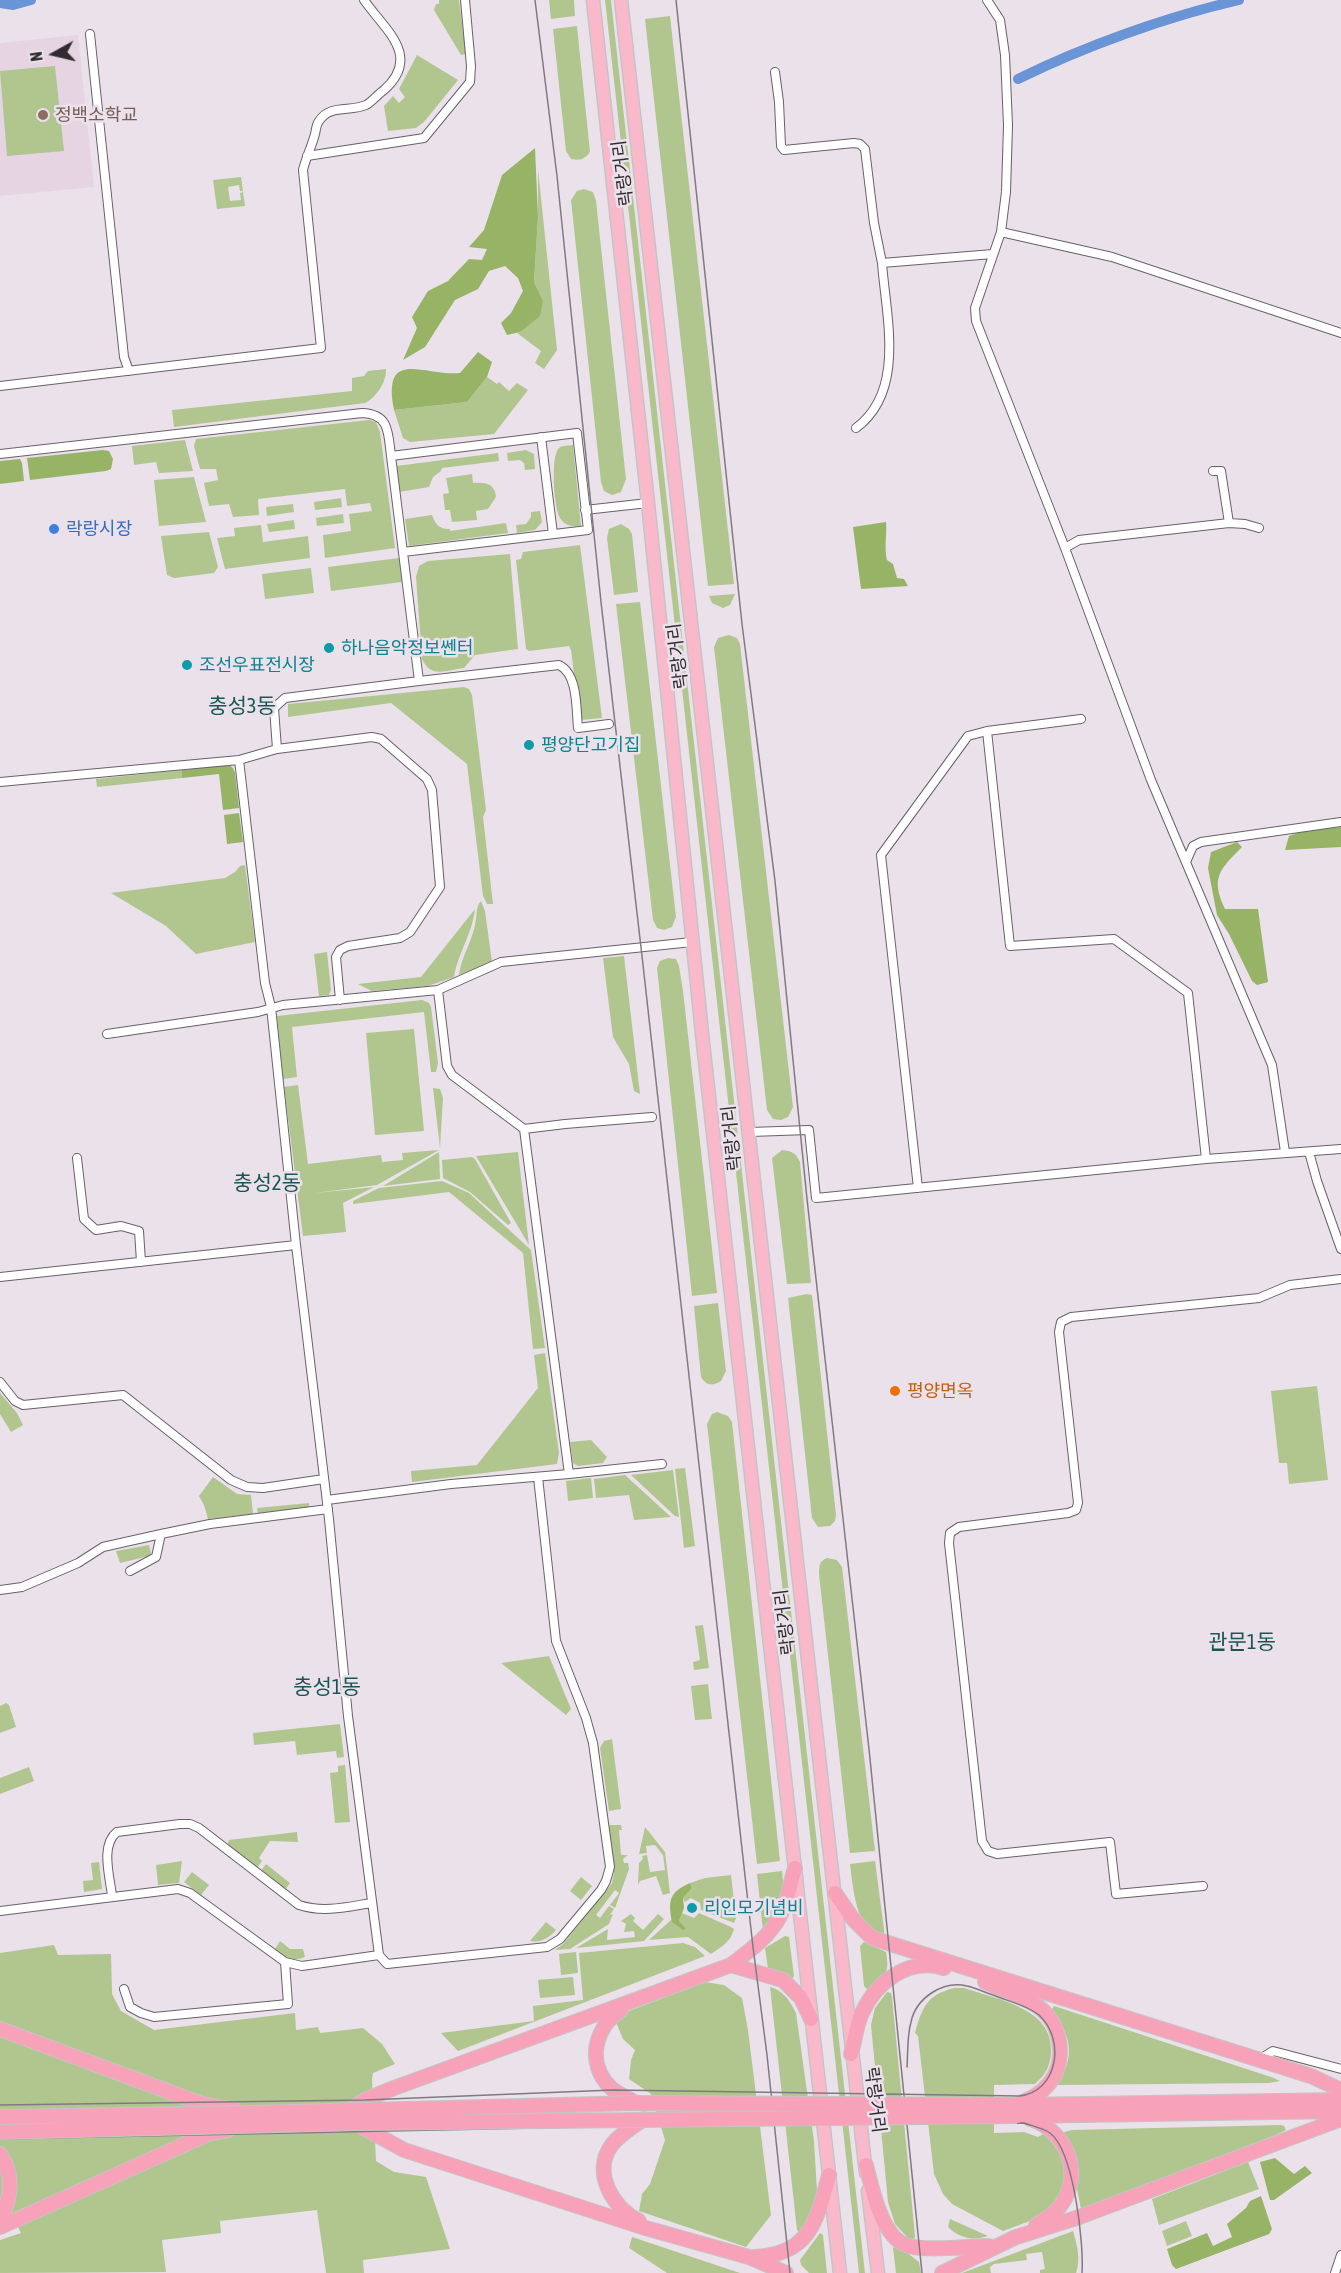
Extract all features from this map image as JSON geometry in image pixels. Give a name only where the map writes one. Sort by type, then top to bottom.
[{"type":"highway","points":[[352,2117],[365,2100],[394,2088],[731,1965],[759,1943],[772,1929],[780,1916],[795,1868]]},
{"type":"highway","points":[[835,1893],[853,1918],[872,1938],[1311,2076],[1341,2090]]},
{"type":"highway","points":[[851,2054],[861,2016],[869,2000],[882,1985],[919,1964],[932,1964],[1024,1998],[1049,2017],[1057,2035],[1060,2051],[1056,2071],[1051,2082],[1043,2091],[1017,2110]]},
{"type":"highway","points":[[731,1965],[783,1980],[801,1998],[811,2019]]},
{"type":"highway","points":[[635,2000],[606,2022],[597,2042],[596,2054],[603,2078],[613,2090],[636,2103]]},
{"type":"highway","points":[[0,2029],[202,2104],[253,2119]]},
{"type":"highway","points":[[0,2117],[644,2119],[1341,2100]]},
{"type":"highway","points":[[352,2117],[636,2103],[1017,2110],[1341,2111]]},
{"type":"highway","points":[[942,2273],[1016,2236],[1054,2213],[1062,2203],[1071,2181],[1072,2165],[1067,2150],[1044,2124],[1017,2110]]},
{"type":"highway","points":[[352,2117],[405,2150],[642,2227],[749,2258],[786,2273]]},
{"type":"highway","points":[[0,2132],[253,2119]]},
{"type":"highway","points":[[0,2227],[7,2220],[208,2134],[253,2119]]},
{"type":"highway","points":[[644,2119],[618,2138],[610,2148],[604,2164],[605,2181],[612,2198],[630,2216],[660,2231]]},
{"type":"highway","points":[[1016,2236],[1079,2217],[1341,2120]]},
{"type":"highway","points":[[0,2154],[8,2168],[10,2179],[7,2220]]},
{"type":"highway","points":[[866,2165],[881,2215],[892,2235],[906,2245],[994,2246]]},
{"type":"highway","points":[[749,2258],[767,2257],[789,2250],[801,2240],[815,2224],[829,2175]]},
{"type":"main road","name":"락랑거리","points":[[593,0],[648,503],[692,942],[840,2273]]},
{"type":"main road","name":"락랑거리","points":[[621,0],[750,1132],[790,1515],[878,2273]]},
{"type":"street","points":[[0,386],[321,348],[303,170],[318,122],[328,112],[365,105],[391,83],[400,69],[401,55],[393,37],[364,0]]},
{"type":"street","points":[[307,156],[424,138],[470,82],[471,66],[465,0]]},
{"type":"street","points":[[987,0],[1000,20],[1005,56],[1008,125],[1006,192],[1000,232],[975,308],[976,321],[1065,548],[1151,780],[1272,1065],[1286,1152]]},
{"type":"street","points":[[90,34],[124,357],[129,371]]},
{"type":"street","points":[[775,72],[781,146],[784,150],[854,143],[860,144],[865,149],[882,263],[890,361],[880,401],[867,420],[856,428]]},
{"type":"street","points":[[1000,232],[1112,257],[1341,333]]},
{"type":"street","points":[[882,263],[993,254]]},
{"type":"street","points":[[0,454],[374,413],[384,420],[388,432],[419,681]]},
{"type":"street","points":[[391,456],[577,433],[588,530],[403,552]]},
{"type":"street","points":[[541,437],[553,534]]},
{"type":"street","points":[[1213,471],[1221,471],[1229,523]]},
{"type":"street","points":[[585,510],[648,503]]},
{"type":"street","points":[[1065,548],[1079,540],[1229,523],[1259,528]]},
{"type":"street","points":[[277,749],[274,708],[285,698],[559,665],[567,669],[572,679],[578,728],[609,724]]},
{"type":"street","points":[[918,1188],[881,855],[968,736],[987,731],[1081,719]]},
{"type":"street","points":[[987,731],[1010,946],[1114,939],[1188,993],[1206,1158]]},
{"type":"street","points":[[0,782],[238,760],[277,749],[372,737],[381,739],[427,779],[432,790],[440,887],[410,932],[400,938],[348,946],[340,950],[336,957],[340,1000]]},
{"type":"street","points":[[238,760],[265,983],[271,1007],[296,1245],[328,1509],[348,1716],[371,1903],[379,1955],[387,1964],[547,1947],[560,1939],[606,1881],[610,1867],[593,1743],[586,1718],[556,1641],[538,1477]]},
{"type":"street","points":[[1186,862],[1193,846],[1201,842],[1341,822]]},
{"type":"street","points":[[107,1034],[258,1012],[271,1007],[438,990],[501,962],[692,942]]},
{"type":"street","points":[[438,990],[447,1066],[452,1075],[524,1129],[652,1117]]},
{"type":"street","points":[[524,1129],[569,1474]]},
{"type":"street","points":[[750,1132],[809,1130],[816,1198],[1206,1158],[1341,1149]]},
{"type":"street","points":[[1309,1152],[1341,1249]]},
{"type":"street","points":[[77,1158],[84,1219],[96,1230],[122,1226],[139,1231],[141,1262]]},
{"type":"street","points":[[0,1277],[296,1245]]},
{"type":"street","points":[[1203,1886],[1116,1894],[1110,1842],[997,1854],[988,1851],[982,1841],[949,1543],[950,1533],[958,1527],[1068,1513],[1076,1510],[1078,1503],[1059,1332],[1061,1322],[1071,1317],[1259,1298],[1290,1285],[1341,1279]]},
{"type":"street","points":[[0,1382],[15,1401],[23,1405],[123,1395],[231,1480],[247,1488],[263,1488],[324,1479]]},
{"type":"street","points":[[327,1500],[451,1484],[662,1464]]},
{"type":"street","points":[[0,1590],[22,1587],[78,1563],[103,1547],[210,1524],[328,1509]]},
{"type":"street","points":[[130,1571],[156,1557],[161,1534]]},
{"type":"street","points":[[112,1896],[107,1845],[111,1837],[117,1832],[190,1824],[199,1828],[299,1905],[312,1910],[325,1910],[371,1903]]},
{"type":"street","points":[[0,1911],[178,1889],[186,1891],[285,1962],[302,1966],[379,1955]]},
{"type":"street","points":[[124,1989],[130,2007],[154,2017],[288,2004],[285,1962]]},
{"type":"street","points":[[1259,2060],[1273,2051],[1341,2069]]},
{"type":"street","points":[[1335,2273],[1341,2255]]},
{"type":"shaded area","name":"정백소학교","points":[[78,35],[94,187],[0,196],[0,43]]},
{"type":"green space","points":[[439,0],[459,0],[466,54],[461,55],[434,10]]},
{"type":"green space","points":[[549,0],[574,0],[575,16],[551,19]]},
{"type":"green space","points":[[605,0],[611,0],[865,2273],[859,2273]]},
{"type":"green space","points":[[670,16],[734,584],[708,586],[645,19]]},
{"type":"green space","points":[[577,26],[590,152],[580,160],[571,159],[566,151],[553,29]]},
{"type":"green space","points":[[417,55],[458,80],[424,122],[416,128],[388,131],[384,106],[393,96],[399,103],[405,97],[399,89]]},
{"type":"green space","points":[[55,66],[64,151],[7,156],[0,71]]},
{"type":"green space","points":[[535,148],[538,217],[534,283],[543,301],[540,316],[520,332],[507,335],[501,323],[511,313],[523,291],[518,278],[505,266],[489,271],[478,289],[455,300],[425,347],[403,360],[417,328],[412,317],[428,291],[448,281],[469,259],[482,260],[487,249],[469,247],[484,230],[502,175]]},
{"type":"green space","points":[[538,170],[557,350],[544,369],[535,363],[541,351],[517,333],[520,332],[534,283]]},
{"type":"green space","points":[[241,177],[243,191],[240,191],[239,185],[228,187],[230,201],[241,200],[240,193],[243,192],[245,206],[217,209],[213,180]]},
{"type":"green space","points":[[584,189],[593,192],[596,201],[626,479],[621,492],[612,495],[604,491],[601,482],[571,200],[577,191]]},
{"type":"green space","points":[[478,352],[492,362],[487,377],[467,402],[394,410],[392,390],[394,378],[400,371],[420,369],[460,373]]},
{"type":"green space","points":[[386,369],[385,379],[380,389],[365,403],[174,427],[172,410],[352,391],[352,378],[364,376],[368,371]]},
{"type":"green space","points":[[487,377],[497,384],[499,382],[509,391],[517,383],[528,390],[494,434],[410,442],[403,438],[394,410],[467,402]]},
{"type":"green space","points":[[369,420],[376,422],[380,432],[395,548],[325,558],[323,535],[351,531],[349,514],[372,511],[370,503],[347,506],[345,489],[258,499],[259,515],[233,517],[229,504],[209,506],[204,483],[218,480],[216,469],[200,469],[194,446],[196,439]]},
{"type":"green space","points":[[185,440],[193,471],[159,473],[156,462],[134,465],[132,446]]},
{"type":"green space","points":[[573,445],[581,526],[572,526],[562,521],[556,504],[554,483],[556,453],[560,447]]},
{"type":"green space","points":[[526,450],[534,454],[535,469],[525,470],[524,463],[520,460],[508,461],[507,453]]},
{"type":"green space","points":[[109,451],[113,459],[111,469],[30,480],[27,458]]},
{"type":"green space","points":[[498,453],[499,461],[442,468],[433,477],[429,487],[399,492],[396,466]]},
{"type":"green space","points":[[20,459],[24,481],[0,484],[0,461]]},
{"type":"green space","points":[[472,474],[473,483],[489,484],[494,489],[496,497],[488,509],[476,511],[477,520],[452,522],[450,510],[445,510],[443,494],[449,493],[446,478]]},
{"type":"green space","points":[[194,477],[206,522],[159,526],[154,480]]},
{"type":"green space","points":[[341,498],[342,507],[315,510],[314,502]]},
{"type":"green space","points":[[293,504],[294,512],[267,516],[266,507]]},
{"type":"green space","points":[[540,511],[542,522],[535,530],[517,533],[516,525],[526,524],[531,517],[531,512]]},
{"type":"green space","points":[[343,514],[344,523],[317,526],[316,518]]},
{"type":"green space","points":[[432,515],[438,526],[450,529],[450,531],[506,523],[508,533],[409,546],[405,519]]},
{"type":"green space","points":[[294,520],[295,529],[269,532],[267,524]]},
{"type":"green space","points":[[886,522],[887,560],[893,564],[897,578],[904,579],[908,586],[861,589],[853,527]]},
{"type":"green space","points":[[621,524],[632,534],[638,592],[614,595],[607,538],[609,529]]},
{"type":"green space","points":[[261,525],[263,542],[308,536],[310,558],[225,569],[217,538],[235,536],[234,528]]},
{"type":"green space","points":[[209,532],[218,567],[214,573],[174,578],[167,575],[161,536]]},
{"type":"green space","points":[[580,545],[602,718],[580,720],[569,646],[529,651],[526,649],[516,560],[521,559],[523,552]]},
{"type":"green space","points":[[510,554],[518,649],[475,655],[464,668],[440,672],[430,669],[422,659],[416,577],[419,566],[428,561]]},
{"type":"green space","points":[[399,558],[402,582],[331,591],[328,567]]},
{"type":"green space","points":[[311,568],[314,593],[265,599],[262,574]]},
{"type":"green space","points":[[735,594],[730,605],[723,608],[712,603],[709,596]]},
{"type":"green space","points":[[640,602],[676,917],[672,927],[664,930],[657,928],[653,920],[616,604]]},
{"type":"green space","points":[[729,635],[737,638],[740,644],[793,1107],[788,1117],[781,1120],[773,1119],[767,1110],[714,647],[718,638]]},
{"type":"green space","points":[[464,687],[469,689],[472,695],[486,810],[483,817],[493,904],[487,904],[483,896],[467,764],[391,703],[288,717],[288,704]]},
{"type":"green space","points":[[229,765],[235,773],[239,808],[223,810],[219,774],[182,778],[182,770]]},
{"type":"green space","points":[[182,770],[182,778],[97,787],[96,779]]},
{"type":"green space","points":[[239,813],[243,842],[227,844],[224,815]]},
{"type":"green space","points":[[1341,827],[1341,847],[1285,850],[1289,836],[1305,830]]},
{"type":"green space","points":[[1237,842],[1242,847],[1223,868],[1218,889],[1225,909],[1258,909],[1268,982],[1257,985],[1252,981],[1217,915],[1208,868],[1211,852]]},
{"type":"green space","points":[[245,865],[255,942],[196,954],[166,926],[111,893],[225,878],[240,866]]},
{"type":"green space","points":[[481,901],[485,911],[492,962],[459,975],[475,926],[477,907]]},
{"type":"green space","points":[[475,909],[454,977],[428,986],[372,991],[358,984],[421,977]]},
{"type":"green space","points":[[327,952],[331,990],[329,995],[319,996],[314,954]]},
{"type":"green space","points":[[624,956],[640,1094],[634,1091],[629,1064],[613,1037],[603,958]]},
{"type":"green space","points":[[668,958],[676,959],[683,991],[717,1293],[692,1296],[657,968],[660,961]]},
{"type":"green space","points":[[422,1000],[429,1003],[431,1007],[438,1063],[436,1072],[431,1072],[424,1012],[292,1027],[297,1077],[283,1079],[277,1016]]},
{"type":"green space","points":[[414,1029],[424,1131],[375,1135],[366,1033]]},
{"type":"green space","points":[[298,1085],[308,1164],[381,1155],[382,1162],[403,1160],[402,1153],[439,1150],[377,1185],[315,1193],[374,1187],[343,1203],[346,1232],[303,1236],[284,1087]]},
{"type":"green space","points":[[433,1088],[440,1089],[443,1098],[440,1148]]},
{"type":"green space","points":[[782,1150],[793,1153],[800,1162],[811,1283],[787,1284],[772,1158]]},
{"type":"green space","points":[[439,1152],[440,1179],[383,1186]]},
{"type":"green space","points":[[518,1152],[529,1245],[476,1156]]},
{"type":"green space","points":[[472,1157],[511,1223],[508,1225],[470,1192],[443,1178],[442,1160]]},
{"type":"green space","points":[[442,1181],[469,1193],[531,1250],[545,1348],[533,1349],[523,1253],[449,1192],[353,1204],[353,1201],[379,1188]]},
{"type":"green space","points":[[812,1295],[836,1515],[835,1521],[830,1526],[818,1527],[812,1518],[788,1298]]},
{"type":"green space","points":[[718,1303],[726,1371],[721,1381],[710,1384],[701,1377],[694,1306]]},
{"type":"green space","points":[[545,1353],[559,1453],[557,1464],[412,1482],[411,1471],[477,1465],[538,1388],[534,1355]]},
{"type":"green space","points":[[1317,1386],[1328,1480],[1289,1484],[1287,1463],[1279,1463],[1271,1391]]},
{"type":"green space","points":[[0,1393],[17,1413],[23,1425],[11,1432],[0,1414]]},
{"type":"green space","points":[[717,1412],[728,1416],[732,1422],[780,1861],[757,1864],[707,1424],[712,1414]]},
{"type":"green space","points":[[591,1440],[607,1457],[603,1463],[578,1466],[573,1463],[570,1442]]},
{"type":"green space","points":[[685,1468],[695,1546],[684,1548],[675,1469]]},
{"type":"green space","points":[[673,1470],[679,1517],[675,1516],[631,1475]]},
{"type":"green space","points":[[625,1475],[671,1517],[634,1520],[629,1495],[596,1498],[594,1479]]},
{"type":"green space","points":[[213,1477],[237,1494],[251,1495],[253,1514],[208,1519],[199,1496]]},
{"type":"green space","points":[[591,1478],[593,1498],[568,1501],[566,1481]]},
{"type":"green space","points":[[309,1503],[309,1508],[258,1513],[257,1508]]},
{"type":"green space","points":[[149,1545],[151,1553],[149,1556],[120,1563],[116,1551]]},
{"type":"green space","points":[[827,1558],[837,1560],[842,1567],[875,1851],[850,1853],[819,1574],[820,1564]]},
{"type":"green space","points":[[703,1625],[709,1668],[694,1670],[693,1662],[700,1660],[695,1626]]},
{"type":"green space","points":[[549,1656],[571,1709],[566,1715],[501,1663]]},
{"type":"green space","points":[[708,1684],[712,1719],[695,1720],[691,1686]]},
{"type":"green space","points":[[6,1703],[9,1705],[16,1727],[0,1733],[0,1706]]},
{"type":"green space","points":[[340,1724],[344,1757],[337,1758],[336,1751],[297,1755],[295,1741],[254,1745],[253,1733]]},
{"type":"green space","points":[[612,1739],[621,1809],[609,1811],[600,1748],[604,1741]]},
{"type":"green space","points":[[345,1765],[350,1822],[335,1823],[330,1773],[338,1772],[338,1766]]},
{"type":"green space","points":[[29,1767],[34,1781],[0,1794],[0,1778]]},
{"type":"green space","points":[[609,1825],[621,1825],[622,1830],[619,1830],[621,1855],[628,1855],[623,1859],[624,1863],[628,1863],[629,1869],[615,1908],[610,1905],[619,1893],[615,1890],[596,1915],[600,1918],[609,1906],[614,1909],[610,1915],[600,1919],[613,1914],[609,1924],[570,1949],[555,1950],[564,1943],[612,1883],[614,1872]]},
{"type":"green space","points":[[645,1827],[665,1852],[670,1893],[663,1895],[656,1876],[640,1881],[638,1885],[639,1863],[643,1859],[642,1856],[647,1855],[650,1872],[665,1870],[663,1855],[655,1845],[646,1846],[647,1853],[639,1854]]},
{"type":"green space","points":[[297,1832],[298,1842],[270,1841],[259,1858],[262,1861],[257,1868],[227,1845],[229,1840]]},
{"type":"green space","points":[[182,1861],[179,1883],[158,1885],[156,1865]]},
{"type":"green space","points":[[875,1861],[884,1935],[874,1932],[861,1917],[854,1895],[850,1864]]},
{"type":"green space","points":[[99,1862],[102,1889],[84,1892],[83,1881],[93,1880],[91,1863]]},
{"type":"green space","points":[[266,1864],[290,1883],[285,1890],[261,1871]]},
{"type":"green space","points":[[782,1871],[781,1903],[763,1931],[757,1874]]},
{"type":"green space","points":[[192,1872],[209,1885],[201,1895],[184,1882]]},
{"type":"green space","points":[[731,1875],[736,1918],[734,1923],[701,1910],[700,1903],[691,1898],[685,1902],[683,1898],[692,1888],[690,1883],[705,1878]]},
{"type":"green space","points":[[581,1877],[592,1886],[581,1900],[570,1891]]},
{"type":"green space","points":[[690,1883],[692,1888],[683,1898],[684,1908],[679,1921],[686,1929],[683,1930],[672,1922],[670,1903],[678,1890]]},
{"type":"green space","points":[[682,1913],[694,1918],[699,1913],[731,1927],[734,1929],[733,1934],[725,1944],[711,1954],[688,1937],[649,1940],[672,1919],[673,1922],[681,1924],[679,1921]]},
{"type":"green space","points":[[631,1914],[635,1918],[633,1921],[643,1930],[658,1914],[664,1919],[644,1941],[576,1948],[608,1929],[607,1940],[635,1937],[634,1931],[624,1932],[626,1924],[621,1921]]},
{"type":"green space","points":[[546,1922],[556,1930],[545,1939],[530,1941]]},
{"type":"green space","points":[[785,1936],[789,1937],[794,1976],[792,1979],[768,1969],[765,1948]]},
{"type":"green space","points":[[280,1941],[290,1949],[303,1949],[305,1957],[289,1959],[282,1955],[275,1949]]},
{"type":"green space","points":[[864,1942],[886,1952],[887,1960],[885,1974],[868,1990],[864,1986],[860,1946]]},
{"type":"green space","points":[[683,1943],[695,1947],[705,1956],[458,2051],[441,2033],[534,2021],[533,2006],[583,2000],[579,1953]]},
{"type":"green space","points":[[54,1945],[58,1955],[111,1954],[112,1994],[121,2011],[154,2030],[295,2013],[296,2030],[318,2027],[320,2033],[363,2028],[382,2044],[395,2064],[373,2073],[376,2161],[394,2172],[426,2177],[450,2249],[363,2260],[364,2273],[326,2273],[317,2210],[220,2221],[221,2233],[162,2240],[166,2272],[0,2273],[0,2240],[21,2233],[11,2213],[0,2205],[0,1953]]},
{"type":"green space","points":[[576,1952],[578,1973],[561,1975],[559,1954]]},
{"type":"green space","points":[[573,1977],[575,1995],[540,1998],[538,1980]]},
{"type":"green space","points":[[705,1982],[724,1985],[742,1998],[748,2030],[771,2215],[746,2247],[639,2211],[642,2194],[650,2184],[665,2140],[651,2094],[629,2079],[631,2060],[635,2050],[623,2039],[616,2022],[629,2011]]},
{"type":"green space","points":[[770,1987],[786,1997],[796,2013],[814,2141],[817,2191],[808,2224],[799,2233],[797,2230]]},
{"type":"green space","points":[[954,1988],[964,1988],[1021,2008],[1043,2025],[1049,2037],[1050,2062],[1045,2073],[1035,2084],[994,2085],[994,2133],[1024,2132],[1038,2137],[1043,2134],[1057,2149],[1061,2159],[1065,2178],[1063,2188],[1060,2198],[1049,2211],[1003,2231],[952,2204],[943,2194],[934,2174],[918,2036],[915,2033],[927,2003],[938,1994]]},
{"type":"green space","points":[[887,1992],[891,1993],[892,1997],[914,2240],[908,2238],[895,2224],[888,2202],[871,2025],[875,2008]]},
{"type":"green space","points":[[1054,2006],[1280,2081],[1269,2083],[1057,2085],[1067,2064],[1069,2046],[1052,2009]]},
{"type":"green space","points":[[1281,2125],[1286,2130],[1276,2135],[1081,2209],[1077,2176],[1060,2133],[1072,2130]]},
{"type":"green space","points":[[1275,2158],[1294,2174],[1305,2166],[1312,2173],[1274,2200],[1270,2200],[1260,2162]]},
{"type":"green space","points":[[1248,2162],[1259,2189],[1159,2225],[1152,2199]]},
{"type":"green space","points":[[1261,2196],[1272,2229],[1269,2234],[1176,2269],[1172,2265],[1167,2249],[1207,2233],[1213,2246],[1232,2237],[1227,2224],[1246,2208],[1250,2201]]},
{"type":"green space","points":[[950,2219],[988,2236],[972,2238],[962,2236],[948,2227]]},
{"type":"green space","points":[[1186,2221],[1192,2236],[1167,2246],[1162,2231]]},
{"type":"green space","points":[[1073,2231],[1078,2257],[1076,2273],[1040,2273],[1040,2270],[1045,2269],[1042,2252],[1026,2254],[1027,2260],[994,2264],[990,2267],[991,2273],[962,2273]]},
{"type":"green space","points":[[820,2233],[823,2235],[827,2273],[809,2273],[801,2265],[800,2260]]},
{"type":"green space","points":[[632,2237],[740,2273],[667,2273],[629,2248]]},
{"type":"green space","points":[[897,2245],[919,2262],[921,2273],[896,2273],[893,2248]]},
{"type":"waterway","points":[[0,3],[13,5],[31,0]]},
{"type":"waterway","points":[[1018,79],[1126,34],[1239,0]]},
{"type":"tram line","points":[[535,0],[557,176],[601,602],[790,2273]]},
{"type":"tram line","points":[[676,0],[742,624],[775,881],[807,1199],[869,1749],[922,2273]]},
{"type":"tram line","points":[[0,2105],[365,2100],[613,2090],[1019,2096],[1032,2092],[1042,2085],[1050,2075],[1055,2051],[1053,2038],[1039,2015],[1023,2006],[958,1985],[940,1988],[918,2005],[909,2033],[907,2067]]},
{"type":"tram line","points":[[0,2139],[633,2126],[1024,2123],[1050,2133],[1065,2158],[1076,2199],[1082,2273]]},
{"type":"place","name":"정백소학교","points":[[43,115]]},
{"type":"place","name":"락랑시장","points":[[54,529]]},
{"type":"place","name":"하나음악정보쎈터","points":[[329,648]]},
{"type":"place","name":"조선우표전시장","points":[[187,665]]},
{"type":"place","name":"평양단고기집","points":[[529,745]]},
{"type":"place","name":"평양면옥","points":[[895,1391]]},
{"type":"place","name":"리인모기념비","points":[[692,1908]]},
{"type":"district","name":"충성3동","points":[[242,706]]},
{"type":"district","name":"충성2동","points":[[267,1183]]},
{"type":"district","name":"관문1동","points":[[1242,1642]]},
{"type":"district","name":"충성1동","points":[[327,1687]]}]
